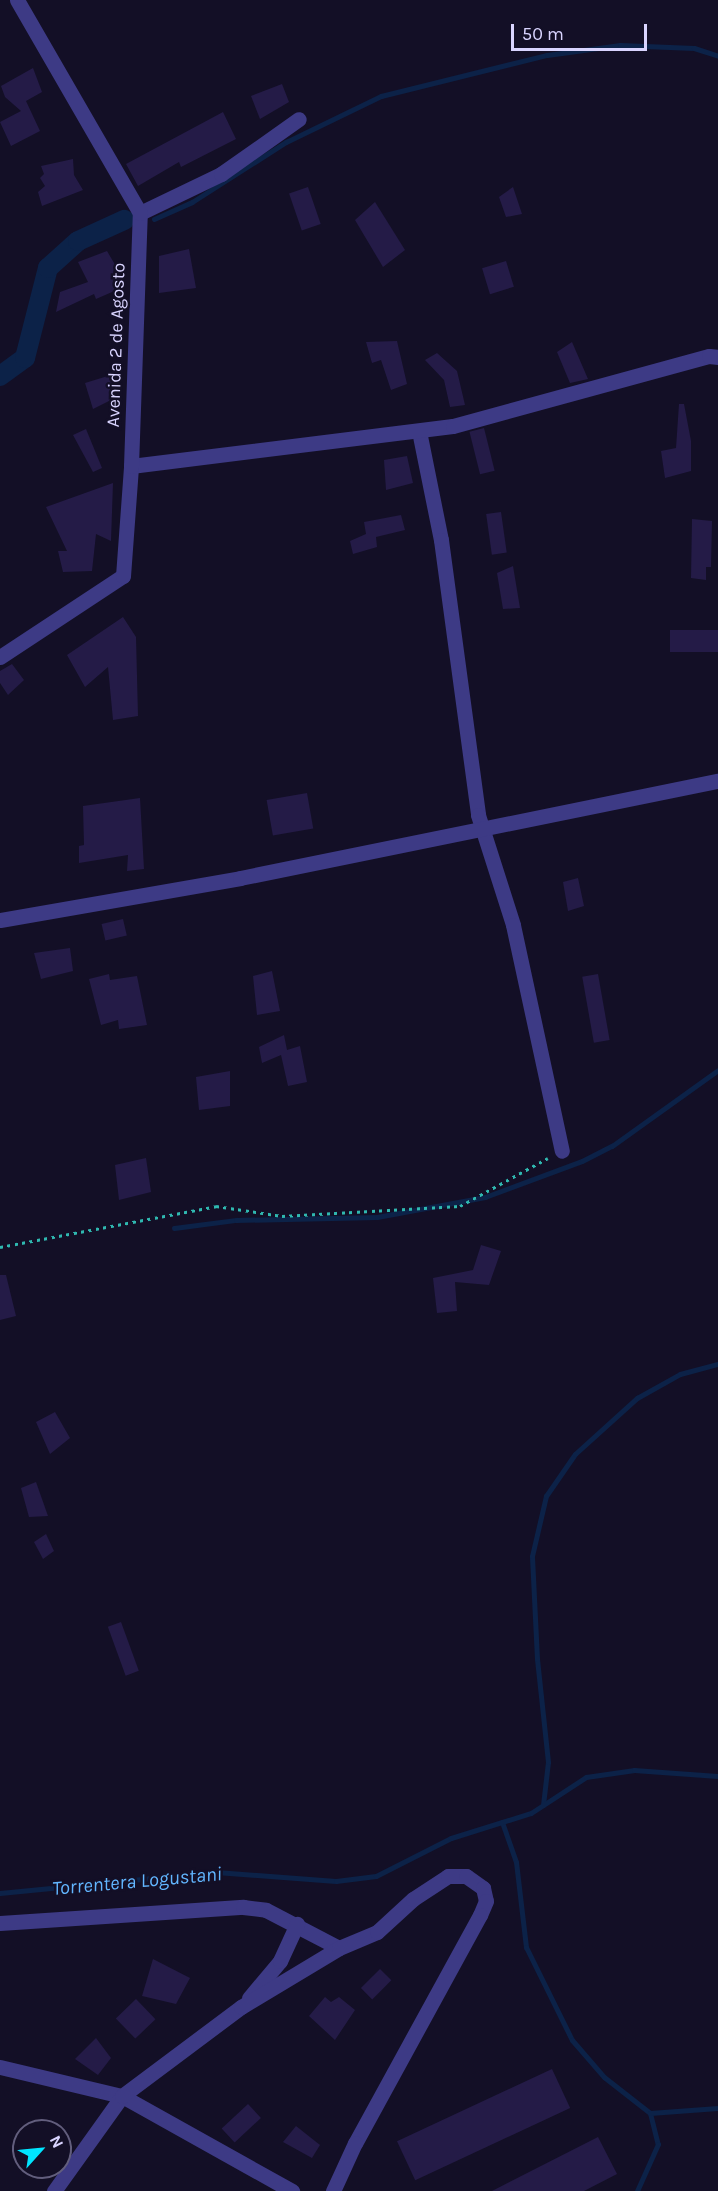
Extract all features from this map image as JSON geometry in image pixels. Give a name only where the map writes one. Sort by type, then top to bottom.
[{"type":"street","points":[[17,0],[140,213],[221,174],[299,119]]},
{"type":"street","name":"Avenida 2 de Agosto","points":[[0,657],[123,576],[131,466],[140,213]]},
{"type":"street","points":[[131,466],[302,442],[419,432],[453,426],[709,356],[718,357]]},
{"type":"street","points":[[419,432],[441,540],[482,831],[513,925],[562,1151]]},
{"type":"street","points":[[0,920],[482,831],[718,781]]},
{"type":"street","points":[[54,2191],[122,2096],[241,2007],[339,1948],[377,1932],[413,1899],[448,1876],[466,1876],[483,1888],[486,1901],[355,2143],[333,2191]]},
{"type":"street","points":[[0,1923],[243,1907],[266,1910],[297,1924],[339,1948]]},
{"type":"street","points":[[241,2007],[280,1961],[297,1924]]},
{"type":"street","points":[[0,2067],[122,2096],[291,2191]]},
{"type":"path","points":[[0,1247],[216,1206],[282,1216],[459,1206],[562,1151]]},
{"type":"building","points":[[33,68],[42,92],[26,101],[40,131],[11,146],[0,122],[21,111],[5,97],[1,86]]},
{"type":"building","points":[[282,84],[289,102],[260,119],[251,96]]},
{"type":"building","points":[[223,112],[236,139],[181,167],[179,162],[138,186],[126,164]]},
{"type":"building","points":[[73,159],[74,175],[83,190],[42,206],[38,192],[45,186],[40,178],[44,174],[41,166]]},
{"type":"building","points":[[308,187],[321,224],[302,230],[289,194]]},
{"type":"building","points":[[513,187],[522,214],[506,217],[499,197]]},
{"type":"building","points":[[375,202],[405,250],[383,267],[355,220]]},
{"type":"building","points":[[189,249],[196,288],[159,293],[159,256]]},
{"type":"building","points":[[107,251],[124,280],[118,283],[119,289],[96,299],[94,294],[56,312],[60,292],[88,282],[78,262]]},
{"type":"building","points":[[506,261],[514,287],[490,294],[482,268]]},
{"type":"building","points":[[397,341],[407,384],[391,390],[381,360],[372,363],[366,342]]},
{"type":"building","points":[[572,342],[588,379],[570,383],[557,352]]},
{"type":"building","points":[[437,353],[457,371],[465,405],[450,407],[444,380],[425,360]]},
{"type":"building","points":[[111,375],[117,397],[93,409],[85,383]]},
{"type":"building","points":[[679,404],[684,404],[691,441],[691,471],[665,478],[661,451],[676,448]]},
{"type":"building","points":[[484,428],[495,471],[480,474],[469,432]]},
{"type":"building","points":[[86,429],[102,468],[93,472],[73,435]]},
{"type":"building","points":[[407,456],[413,483],[386,490],[384,460]]},
{"type":"building","points":[[113,483],[111,541],[96,534],[92,571],[63,572],[58,551],[67,551],[46,507]]},
{"type":"building","points":[[501,512],[507,553],[492,555],[486,514]]},
{"type":"building","points":[[401,515],[405,530],[376,537],[377,547],[353,554],[350,541],[366,534],[364,522]]},
{"type":"building","points":[[692,519],[712,521],[711,567],[706,567],[706,580],[691,578]]},
{"type":"building","points":[[513,566],[520,608],[503,609],[497,573]]},
{"type":"building","points":[[123,617],[136,637],[138,716],[113,720],[108,667],[85,687],[67,655]]},
{"type":"building","points":[[670,630],[718,630],[718,652],[670,652]]},
{"type":"building","points":[[12,664],[24,680],[8,695],[0,683],[0,671]]},
{"type":"building","points":[[307,793],[313,828],[273,836],[267,800]]},
{"type":"building","points":[[140,798],[144,869],[127,871],[128,855],[79,863],[79,846],[84,845],[83,806]]},
{"type":"building","points":[[578,878],[584,906],[568,911],[563,882]]},
{"type":"building","points":[[123,919],[127,936],[105,941],[102,924]]},
{"type":"building","points":[[70,948],[73,971],[41,979],[34,953]]},
{"type":"building","points":[[272,971],[280,1011],[257,1015],[253,976]]},
{"type":"building","points":[[109,974],[110,980],[137,976],[147,1025],[119,1029],[118,1020],[101,1025],[89,979]]},
{"type":"building","points":[[598,974],[610,1040],[594,1043],[582,977]]},
{"type":"building","points":[[284,1035],[287,1050],[300,1046],[307,1082],[288,1086],[281,1055],[262,1063],[259,1047]]},
{"type":"building","points":[[230,1071],[230,1106],[199,1110],[196,1077]]},
{"type":"building","points":[[146,1158],[151,1192],[119,1200],[115,1165]]},
{"type":"building","points":[[481,1245],[501,1251],[489,1285],[455,1282],[457,1311],[437,1313],[433,1278],[473,1270]]},
{"type":"building","points":[[0,1275],[6,1275],[16,1316],[0,1320]]},
{"type":"building","points":[[55,1412],[70,1438],[50,1454],[36,1422]]},
{"type":"building","points":[[36,1482],[48,1516],[29,1517],[21,1488]]},
{"type":"building","points":[[46,1534],[54,1551],[43,1559],[34,1542]]},
{"type":"building","points":[[121,1622],[139,1671],[126,1676],[108,1627]]},
{"type":"building","points":[[153,1959],[190,1978],[176,2004],[142,1996]]},
{"type":"building","points":[[380,1969],[391,1980],[372,1999],[361,1988]]},
{"type":"building","points":[[325,1997],[331,2002],[339,1997],[355,2010],[335,2040],[309,2016]]},
{"type":"building","points":[[136,1999],[155,2019],[135,2039],[116,2018]]},
{"type":"building","points":[[96,2038],[111,2058],[98,2075],[75,2059]]},
{"type":"building","points":[[552,2069],[570,2108],[415,2180],[397,2141]]},
{"type":"building","points":[[248,2104],[261,2118],[235,2142],[222,2129]]},
{"type":"building","points":[[296,2126],[320,2145],[312,2158],[283,2142]]},
{"type":"building","points":[[598,2137],[617,2174],[584,2191],[492,2191]]},
{"type":"waterway","points":[[154,219],[192,202],[286,142],[381,96],[547,55],[620,45],[694,48],[718,56]]},
{"type":"waterway","points":[[0,376],[25,358],[48,268],[78,241],[124,220]]},
{"type":"waterway","points":[[174,1228],[236,1220],[377,1217],[485,1197],[582,1161],[612,1146],[718,1070]]},
{"type":"waterway","points":[[543,1805],[548,1762],[537,1659],[532,1556],[546,1496],[575,1454],[637,1398],[680,1374],[718,1364]]},
{"type":"waterway","name":"Torrentera Logustani","points":[[0,1893],[216,1872],[336,1881],[376,1876],[451,1838],[531,1813],[586,1777],[634,1770],[718,1776]]},
{"type":"waterway","points":[[502,1822],[516,1862],[526,1947],[572,2040],[604,2077],[650,2113],[658,2144],[637,2191]]},
{"type":"waterway","points":[[650,2113],[718,2108]]}]
